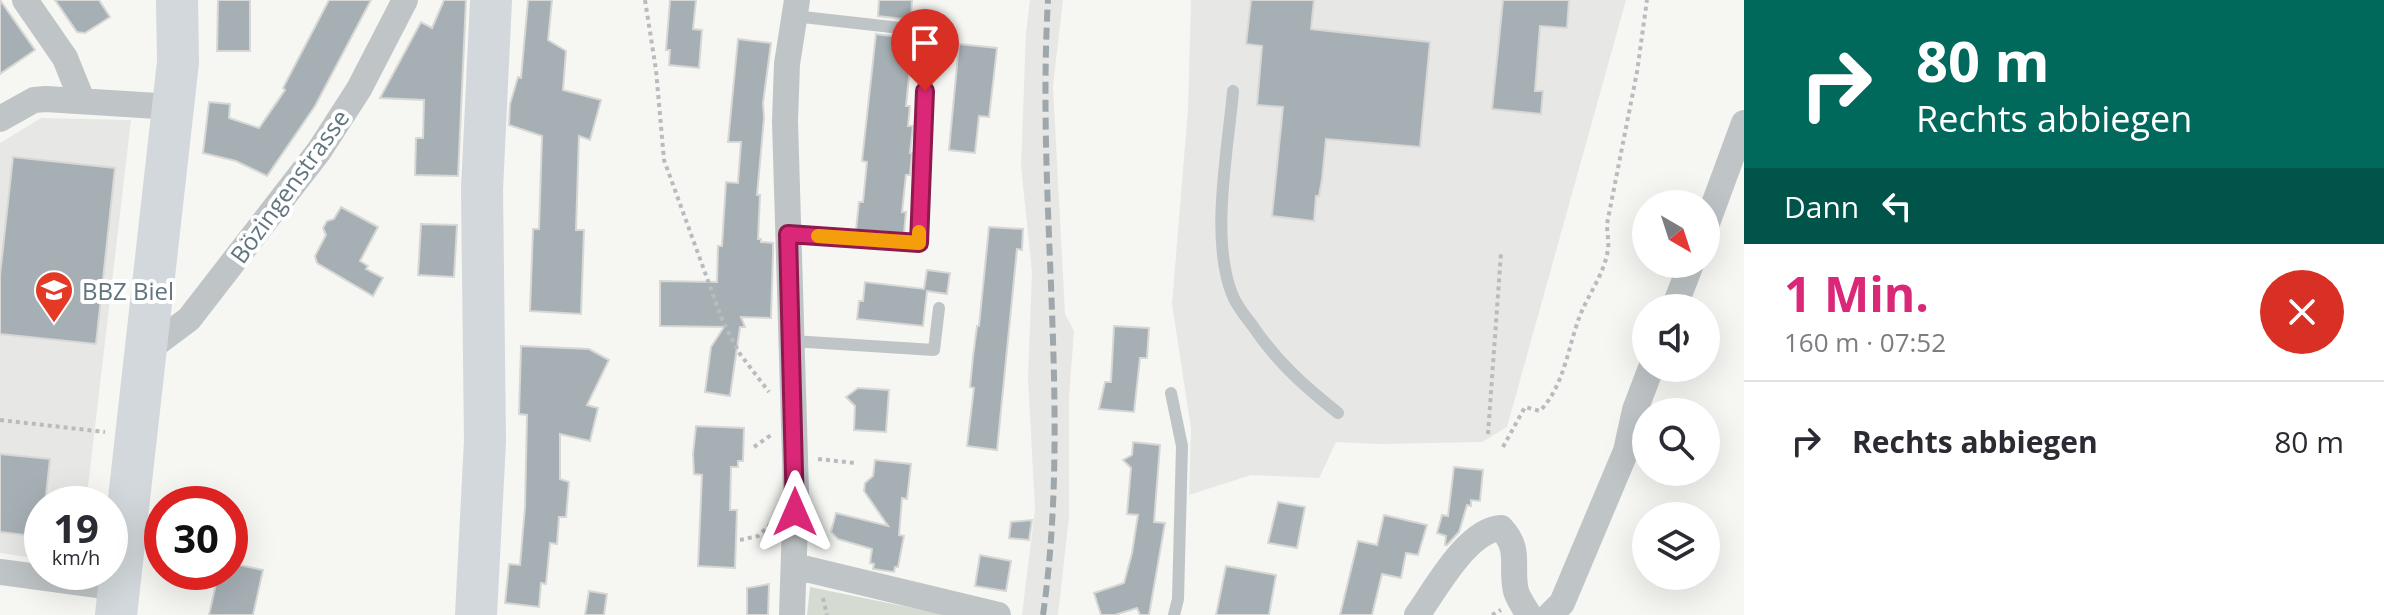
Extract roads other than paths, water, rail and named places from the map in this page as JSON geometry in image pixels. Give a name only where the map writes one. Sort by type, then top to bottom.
[{"type":"main road","points":[[118,601],[178,62],[177,0]]},
{"type":"main road","points":[[476,615],[485,441],[482,189],[491,0]]},
{"type":"street","points":[[25,0],[65,58],[82,100]]},
{"type":"street","name":"Bözingenstrasse","points":[[146,351],[189,319],[319,151],[359,89],[405,0]]},
{"type":"street","points":[[792,615],[794,430],[785,121],[787,64],[795,8]]},
{"type":"street","points":[[0,119],[34,100],[82,100],[173,107]]},
{"type":"street","points":[[1719,190],[1744,123]]},
{"type":"street","points":[[1550,615],[1562,603],[1626,451],[1635,410],[1646,382]]},
{"type":"street","points":[[1417,615],[1473,540],[1486,530],[1501,528],[1512,541],[1516,557],[1516,591],[1529,615]]},
{"type":"street","points":[[794,566],[998,615]]},
{"type":"street","points":[[0,572],[118,601]]},
{"type":"lane","points":[[788,234],[919,243],[927,31],[795,8]]},
{"type":"lane","points":[[1233,91],[1221,226],[1232,294],[1271,354],[1299,383],[1338,413]]},
{"type":"lane","points":[[792,341],[934,350],[939,308]]},
{"type":"lane","points":[[1171,393],[1182,446],[1178,599],[1174,615]]},
{"type":"railway","points":[[1043,615],[1051,538],[1054,462],[1046,154],[1048,0]]},
{"type":"place","name":"BBZ Biel","points":[[54,324]]}]
